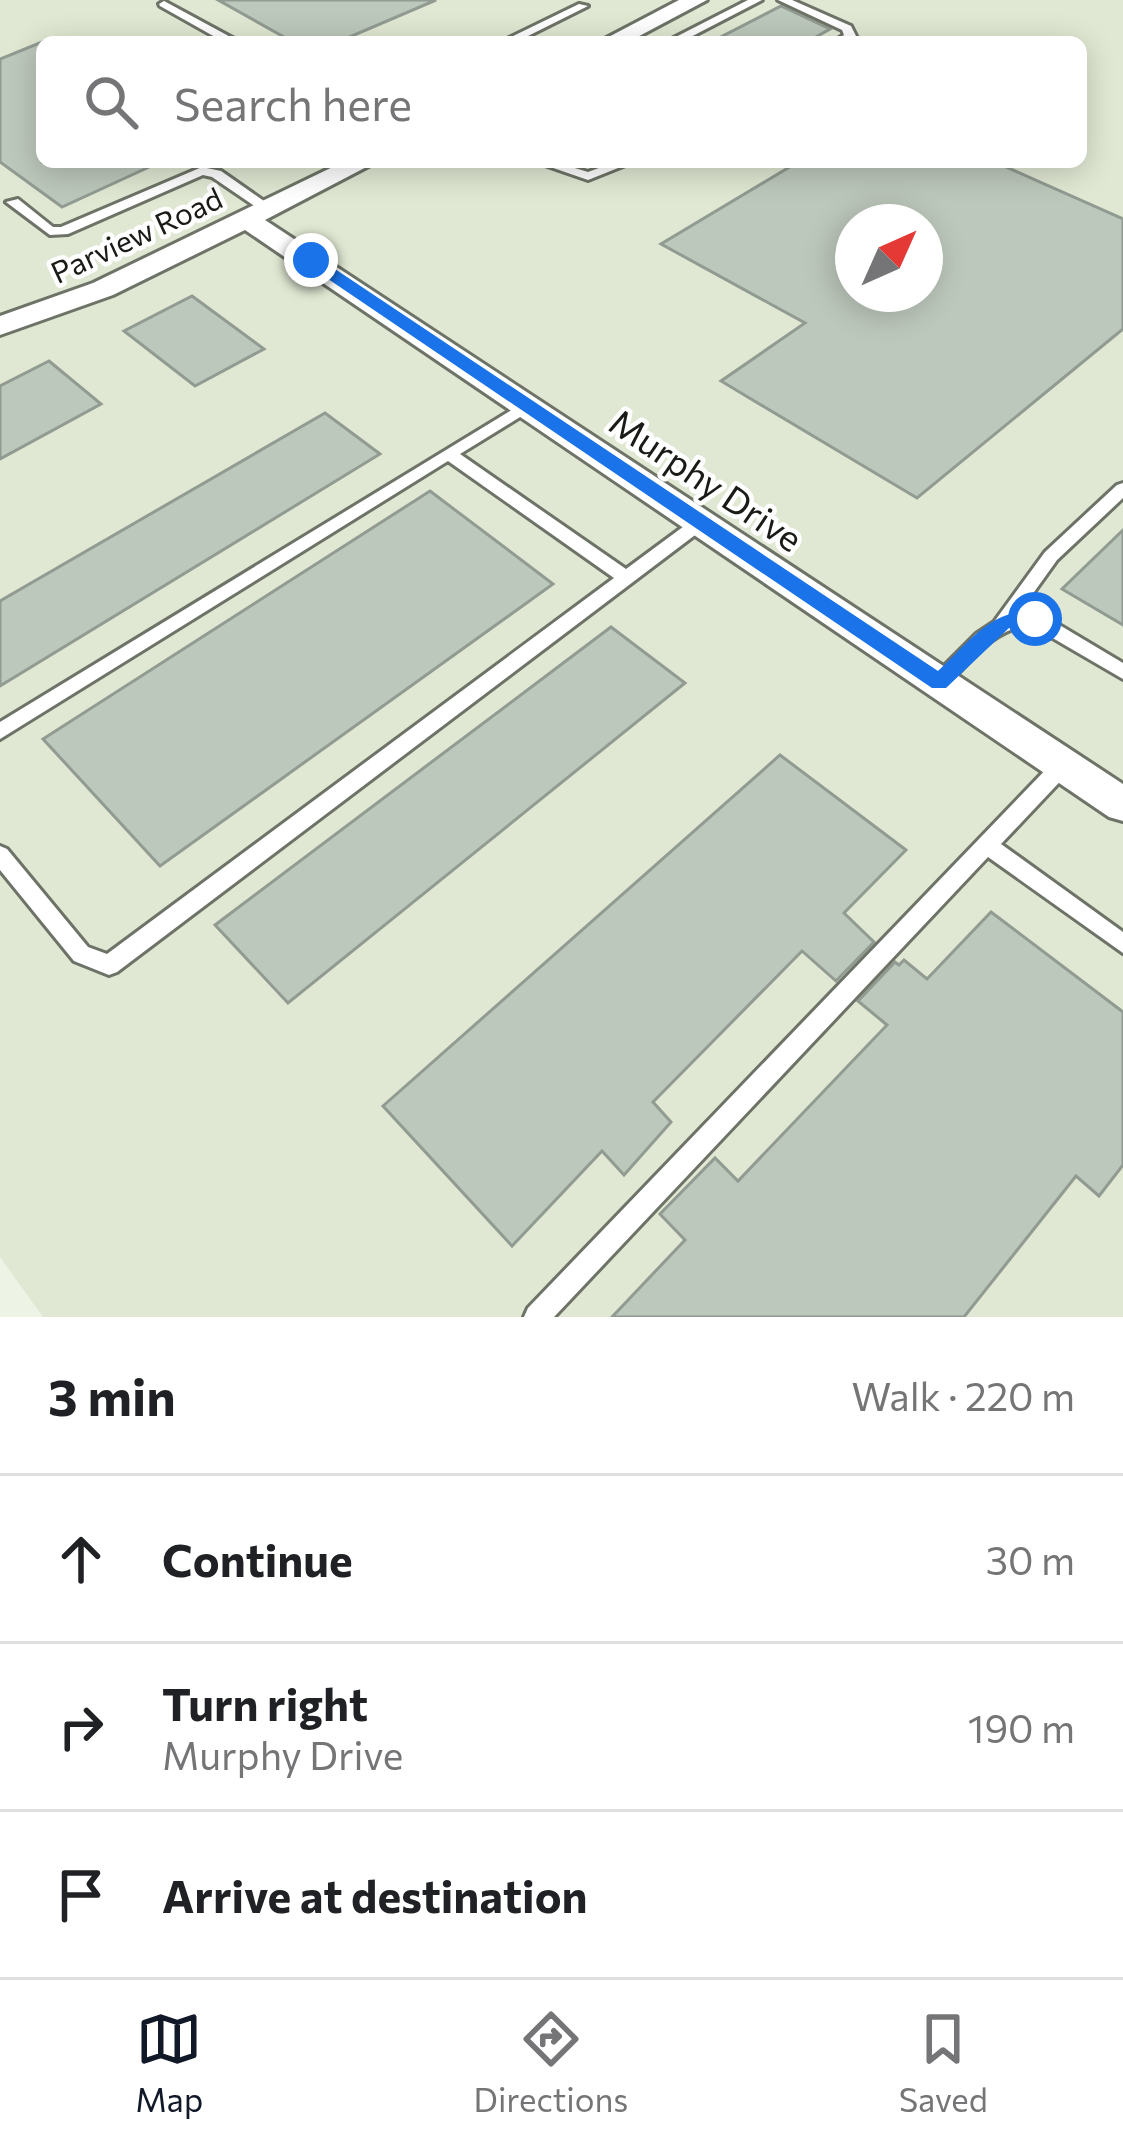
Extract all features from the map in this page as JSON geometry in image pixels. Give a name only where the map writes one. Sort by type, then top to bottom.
[{"type":"street","points":[[622,36],[696,0]]},
{"type":"street","name":"Parview Road","points":[[0,326],[64,306],[351,168]]},
{"type":"street","name":"Murphy Drive","points":[[256,214],[528,405],[1123,805]]},
{"type":"lane","points":[[684,36],[757,0]]},
{"type":"lane","points":[[783,0],[847,28],[848,36]]},
{"type":"lane","points":[[164,4],[221,36]]},
{"type":"lane","points":[[520,36],[583,6]]},
{"type":"lane","points":[[562,168],[588,176],[610,168]]},
{"type":"lane","points":[[13,202],[50,230],[62,231],[202,171],[215,174],[256,214]]},
{"type":"lane","points":[[0,731],[528,405]]},
{"type":"lane","points":[[449,454],[626,578]]},
{"type":"lane","points":[[939,682],[1002,622],[1052,556],[1123,489]]},
{"type":"lane","points":[[0,855],[81,954],[109,965],[701,521]]},
{"type":"lane","points":[[1002,622],[1020,616],[1035,619],[1123,673]]},
{"type":"lane","points":[[537,1317],[1063,765]]},
{"type":"lane","points":[[987,845],[1123,944]]},
{"type":"shaded area","points":[[0,0],[1123,0],[1123,1317],[43,1317],[0,1257]]},
{"type":"building","points":[[218,0],[436,0],[352,36],[282,36]]},
{"type":"building","points":[[781,6],[830,29],[818,36],[723,36]]},
{"type":"building","points":[[36,44],[36,168],[147,168],[62,207],[0,162],[0,59]]},
{"type":"building","points":[[788,168],[1008,168],[1123,219],[1123,329],[917,498],[721,381],[805,323],[661,244]]},
{"type":"building","points":[[192,296],[264,349],[195,386],[124,331]]},
{"type":"building","points":[[49,361],[101,404],[0,459],[0,386]]},
{"type":"building","points":[[325,413],[380,454],[0,686],[0,601]]},
{"type":"building","points":[[430,491],[553,584],[160,866],[43,739]]},
{"type":"building","points":[[1123,530],[1123,625],[1062,589]]},
{"type":"building","points":[[611,627],[685,683],[288,1003],[215,925]]},
{"type":"building","points":[[780,755],[906,850],[844,913],[874,942],[836,981],[802,951],[653,1102],[671,1122],[624,1175],[602,1151],[512,1246],[383,1106]]},
{"type":"building","points":[[991,912],[1123,1012],[1123,1165],[1099,1196],[1076,1176],[964,1317],[612,1317],[685,1240],[660,1214],[715,1158],[738,1181],[887,1025],[858,1001],[895,962],[899,965],[904,960],[927,979]]},
{"type":"route","points":[[311,260],[939,682],[1002,622],[1020,616],[1035,619]]}]
